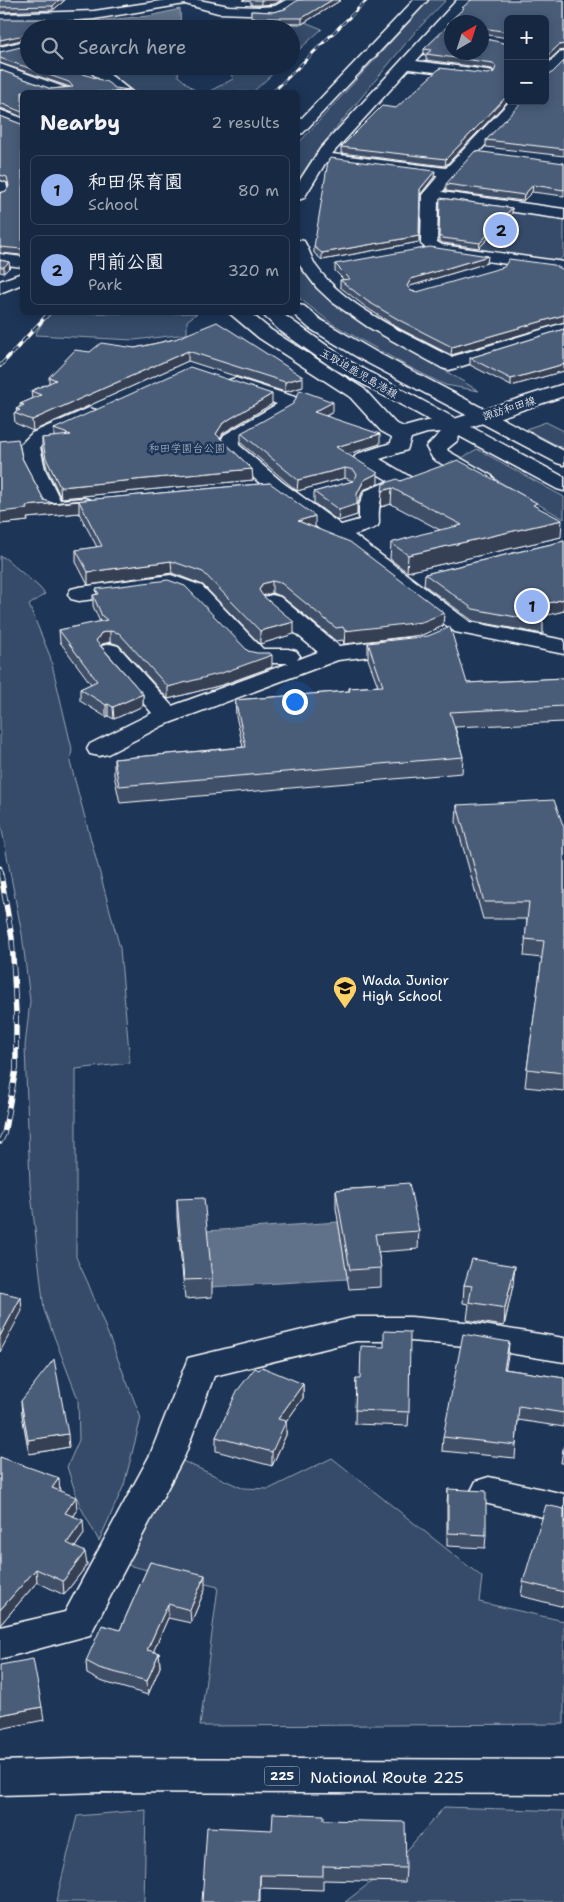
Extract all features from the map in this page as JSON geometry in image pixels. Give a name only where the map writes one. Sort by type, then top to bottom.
[{"type":"main road","points":[[78,20],[186,0],[206,8],[223,11],[273,12],[297,3]]},
{"type":"main road","points":[[300,128],[421,0]]},
{"type":"main road","points":[[300,192],[322,157],[464,0]]},
{"type":"main road","points":[[77,3],[122,5],[142,9]]},
{"type":"main road","points":[[31,5],[54,4]]},
{"type":"main road","points":[[0,30],[6,18],[28,20]]},
{"type":"main road","points":[[432,34],[444,36]]},
{"type":"main road","points":[[0,52],[20,46]]},
{"type":"main road","points":[[549,69],[561,52]]},
{"type":"main road","points":[[405,64],[487,74]]},
{"type":"main road","points":[[0,68],[59,90]]},
{"type":"main road","points":[[102,75],[122,90]]},
{"type":"main road","points":[[431,247],[429,244],[430,195],[515,105]]},
{"type":"main road","points":[[0,114],[20,122]]},
{"type":"main road","points":[[470,151],[489,153]]},
{"type":"main road","points":[[322,157],[450,173]]},
{"type":"main road","points":[[0,186],[0,192]]},
{"type":"main road","points":[[430,195],[564,214]]},
{"type":"main road","points":[[413,250],[431,247],[563,266]]},
{"type":"main road","points":[[300,250],[310,269],[326,286],[362,315],[449,364],[564,328]]},
{"type":"main road","points":[[480,273],[497,268],[503,258]]},
{"type":"main road","points":[[0,259],[20,262]]},
{"type":"main road","points":[[310,269],[329,266]]},
{"type":"main road","points":[[0,288],[20,279]]},
{"type":"main road","name":"玉取迫鹿児島港線","points":[[300,312],[315,324],[369,356],[564,459]]},
{"type":"main road","points":[[231,315],[265,334],[356,393],[388,427],[402,434],[400,446],[364,458],[405,482],[372,495],[369,506],[370,523],[339,533]]},
{"type":"main road","name":"玉取迫鹿児島港線","points":[[272,315],[285,326],[340,364],[564,485]]},
{"type":"main road","points":[[216,378],[288,402],[286,409],[231,439],[228,446],[275,486],[463,627],[564,647]]},
{"type":"main road","name":"諏訪和田線","points":[[402,434],[426,427],[453,426],[564,390]]},
{"type":"main road","points":[[101,502],[52,507],[38,476],[30,453],[30,445],[39,437],[108,405]]},
{"type":"main road","points":[[453,426],[450,437],[436,447],[440,455],[498,488]]},
{"type":"main road","points":[[246,489],[275,486]]},
{"type":"main road","points":[[295,500],[320,493]]},
{"type":"main road","points":[[402,582],[431,575]]},
{"type":"main road","points":[[79,594],[171,582],[194,591],[257,656],[334,654],[431,641],[463,627]]},
{"type":"main road","points":[[272,602],[334,654]]},
{"type":"main road","points":[[110,651],[167,715]]},
{"type":"main road","points":[[99,749],[167,715],[334,654]]},
{"type":"main road","points":[[0,1643],[77,1624],[167,1455],[200,1367],[356,1329],[411,1330],[465,1334],[564,1350]]},
{"type":"main road","points":[[489,1491],[564,1508]]},
{"type":"main road","name":"National Route 225","points":[[0,1778],[102,1775],[564,1777]]},
{"type":"shaded area","points":[[429,0],[446,0],[416,31],[318,150],[300,177],[300,142]]},
{"type":"shaded area","points":[[180,9],[181,20],[104,20],[149,16]]},
{"type":"shaded area","points":[[300,20],[322,29],[300,49]]},
{"type":"shaded area","points":[[112,75],[178,75],[195,90],[131,90]]},
{"type":"shaded area","points":[[231,75],[271,75],[255,90],[212,90],[233,79]]},
{"type":"shaded area","points":[[446,200],[564,217],[564,255],[560,260],[549,261],[442,246],[438,244],[437,203]]},
{"type":"shaded area","points":[[300,267],[355,317],[479,391],[445,385],[331,323],[300,299]]},
{"type":"shaded area","points":[[47,315],[194,315],[187,321],[187,334],[134,340],[35,335]]},
{"type":"shaded area","points":[[546,422],[564,431],[564,449],[526,429]]},
{"type":"shaded area","points":[[477,449],[564,497],[564,519],[460,459]]},
{"type":"shaded area","points":[[0,556],[5,558],[45,594],[29,605],[50,656],[72,749],[70,762],[120,948],[130,1063],[76,1069],[76,1257],[141,1418],[124,1485],[99,1541],[80,1506],[67,1467],[79,1440],[78,1399],[44,1310],[30,1184],[25,1046],[30,1001],[22,934],[0,820]]},
{"type":"shaded area","points":[[338,1222],[348,1279],[211,1287],[206,1231]]},
{"type":"shaded area","points":[[176,1458],[242,1488],[269,1489],[332,1458],[482,1577],[479,1602],[564,1621],[564,1724],[200,1726],[218,1587],[123,1564]]},
{"type":"shaded area","points":[[444,1807],[564,1811],[564,1902],[345,1902],[397,1862]]},
{"type":"shaded area","points":[[146,1810],[144,1902],[56,1902],[77,1816]]},
{"type":"building","points":[[0,0],[59,0],[53,6],[0,7]]},
{"type":"building","points":[[298,0],[332,0],[302,18],[251,18],[251,11],[273,12],[285,9]]},
{"type":"building","points":[[471,0],[564,0],[564,44],[559,45],[549,54],[549,15],[504,15],[504,31],[489,29],[489,15],[457,15],[464,8],[462,8]]},
{"type":"building","points":[[0,19],[46,19],[20,20],[20,36],[0,40]]},
{"type":"building","points":[[444,30],[444,56],[426,54],[432,50],[424,49]]},
{"type":"building","points":[[489,40],[504,43],[504,99],[446,159],[341,147],[382,106],[396,108],[440,68],[487,74],[494,72],[496,67],[493,63],[471,60],[489,60]]},
{"type":"building","points":[[20,47],[20,65],[0,58],[0,52]]},
{"type":"building","points":[[564,61],[564,149],[486,140],[519,105],[549,105],[549,73],[552,73]]},
{"type":"building","points":[[0,70],[51,89],[73,87],[69,82],[49,75],[87,75],[107,82],[115,88],[129,90],[20,90],[20,111],[0,103]]},
{"type":"building","points":[[0,116],[20,124],[20,249],[0,247],[0,193],[6,191],[9,186],[7,177],[0,175]]},
{"type":"building","points":[[475,151],[564,163],[564,190],[533,185],[524,195],[446,184]]},
{"type":"building","points":[[330,158],[435,171],[420,189],[419,236],[322,253],[314,247]]},
{"type":"building","points":[[440,198],[512,208],[480,243],[443,238],[439,236]]},
{"type":"building","points":[[430,247],[488,256],[411,279],[407,286],[411,291],[417,292],[504,267],[509,259],[554,265],[564,270],[564,315],[452,347],[367,301],[340,280],[350,279],[335,264]]},
{"type":"building","points":[[0,260],[9,262],[4,267],[0,267]]},
{"type":"building","points":[[217,322],[303,377],[285,382],[188,351],[32,420],[14,413],[20,410],[16,409],[24,405],[20,404],[41,395],[31,391],[56,380],[49,377],[75,350],[90,352],[101,343],[135,348],[175,339]]},
{"type":"building","points":[[564,329],[564,364],[511,379],[470,358]]},
{"type":"building","points":[[190,367],[272,394],[223,423],[216,434],[252,469],[60,487],[46,458],[42,438],[71,435],[54,429]]},
{"type":"building","points":[[300,390],[333,402],[314,412],[380,434],[336,447],[378,473],[364,480],[357,494],[357,504],[339,510],[314,492],[353,481],[357,475],[354,470],[345,468],[298,480],[241,433],[293,404]]},
{"type":"building","points":[[18,439],[22,458],[44,500],[52,503],[270,483],[315,516],[298,521],[350,542],[444,613],[422,622],[345,631],[343,627],[336,628],[281,583],[272,581],[262,584],[259,590],[263,596],[294,622],[260,631],[203,572],[171,561],[88,572],[76,550],[102,546],[79,501],[26,506],[27,509],[0,512],[0,441]]},
{"type":"building","points":[[458,460],[537,503],[533,505],[562,520],[408,555],[391,543],[462,525],[392,488],[382,491],[383,484],[397,479],[400,481]]},
{"type":"building","points":[[564,541],[564,599],[527,609],[543,622],[473,609],[425,574]]},
{"type":"building","points":[[168,580],[185,586],[248,651],[270,653],[272,655],[222,673],[168,687],[119,633],[110,631],[101,633],[96,641],[143,694],[113,707],[108,704],[106,705],[80,689],[97,681],[59,630],[107,620],[102,616],[93,595],[99,594],[96,589]]},
{"type":"building","points":[[450,627],[467,683],[564,678],[564,706],[450,712],[463,757],[119,786],[114,759],[246,747],[235,700],[350,691],[349,688],[383,686],[368,643],[428,636]]},
{"type":"building","points":[[554,800],[564,828],[564,1073],[527,1069],[544,941],[525,939],[529,902],[484,902],[457,805]]},
{"type":"building","points":[[409,1183],[419,1231],[375,1234],[381,1268],[350,1270],[336,1190],[385,1187],[384,1185]]},
{"type":"building","points":[[204,1198],[212,1279],[184,1280],[177,1199]]},
{"type":"building","points":[[472,1259],[515,1266],[505,1308],[469,1302],[472,1286],[464,1285]]},
{"type":"building","points":[[0,1292],[21,1297],[0,1336]]},
{"type":"building","points":[[384,1331],[410,1332],[409,1412],[355,1410],[356,1379],[360,1379],[361,1346],[384,1347]]},
{"type":"building","points":[[463,1334],[509,1342],[504,1369],[564,1378],[564,1413],[519,1406],[516,1445],[443,1437]]},
{"type":"building","points":[[54,1359],[68,1434],[28,1440],[21,1401]]},
{"type":"building","points":[[262,1367],[303,1384],[278,1419],[286,1421],[272,1452],[216,1437],[237,1391],[255,1368],[259,1370]]},
{"type":"building","points":[[0,1457],[59,1478],[52,1488],[76,1497],[65,1513],[83,1520],[67,1543],[85,1552],[63,1581],[36,1569],[0,1610]]},
{"type":"building","points":[[448,1489],[486,1491],[486,1535],[448,1533]]},
{"type":"building","points":[[546,1505],[564,1509],[564,1592],[523,1582]]},
{"type":"building","points":[[150,1562],[205,1575],[190,1610],[168,1604],[147,1650],[159,1653],[147,1681],[99,1668],[86,1661],[102,1625],[120,1630]]},
{"type":"building","points":[[33,1659],[42,1707],[0,1715],[0,1665]]},
{"type":"building","points":[[273,1813],[324,1815],[324,1820],[405,1822],[406,1868],[323,1866],[323,1876],[260,1875],[259,1902],[202,1902],[207,1827],[272,1830]]},
{"type":"railway","points":[[300,66],[367,0]]},
{"type":"railway","points":[[275,90],[290,75]]},
{"type":"railway","points":[[0,366],[47,315]]},
{"type":"railway","points":[[0,868],[1,877]]},
{"type":"railway","points":[[0,1142],[4,1134],[16,1069],[16,1013],[12,938],[1,875]]},
{"type":"place","name":"門前公園","points":[[501,230]]},
{"type":"place","name":"和田保育園","points":[[532,606]]},
{"type":"place","name":"Wada Junior High School","points":[[345,1009]]},
{"type":"park label","name":"和田学園台公園","points":[[187,448]]}]
